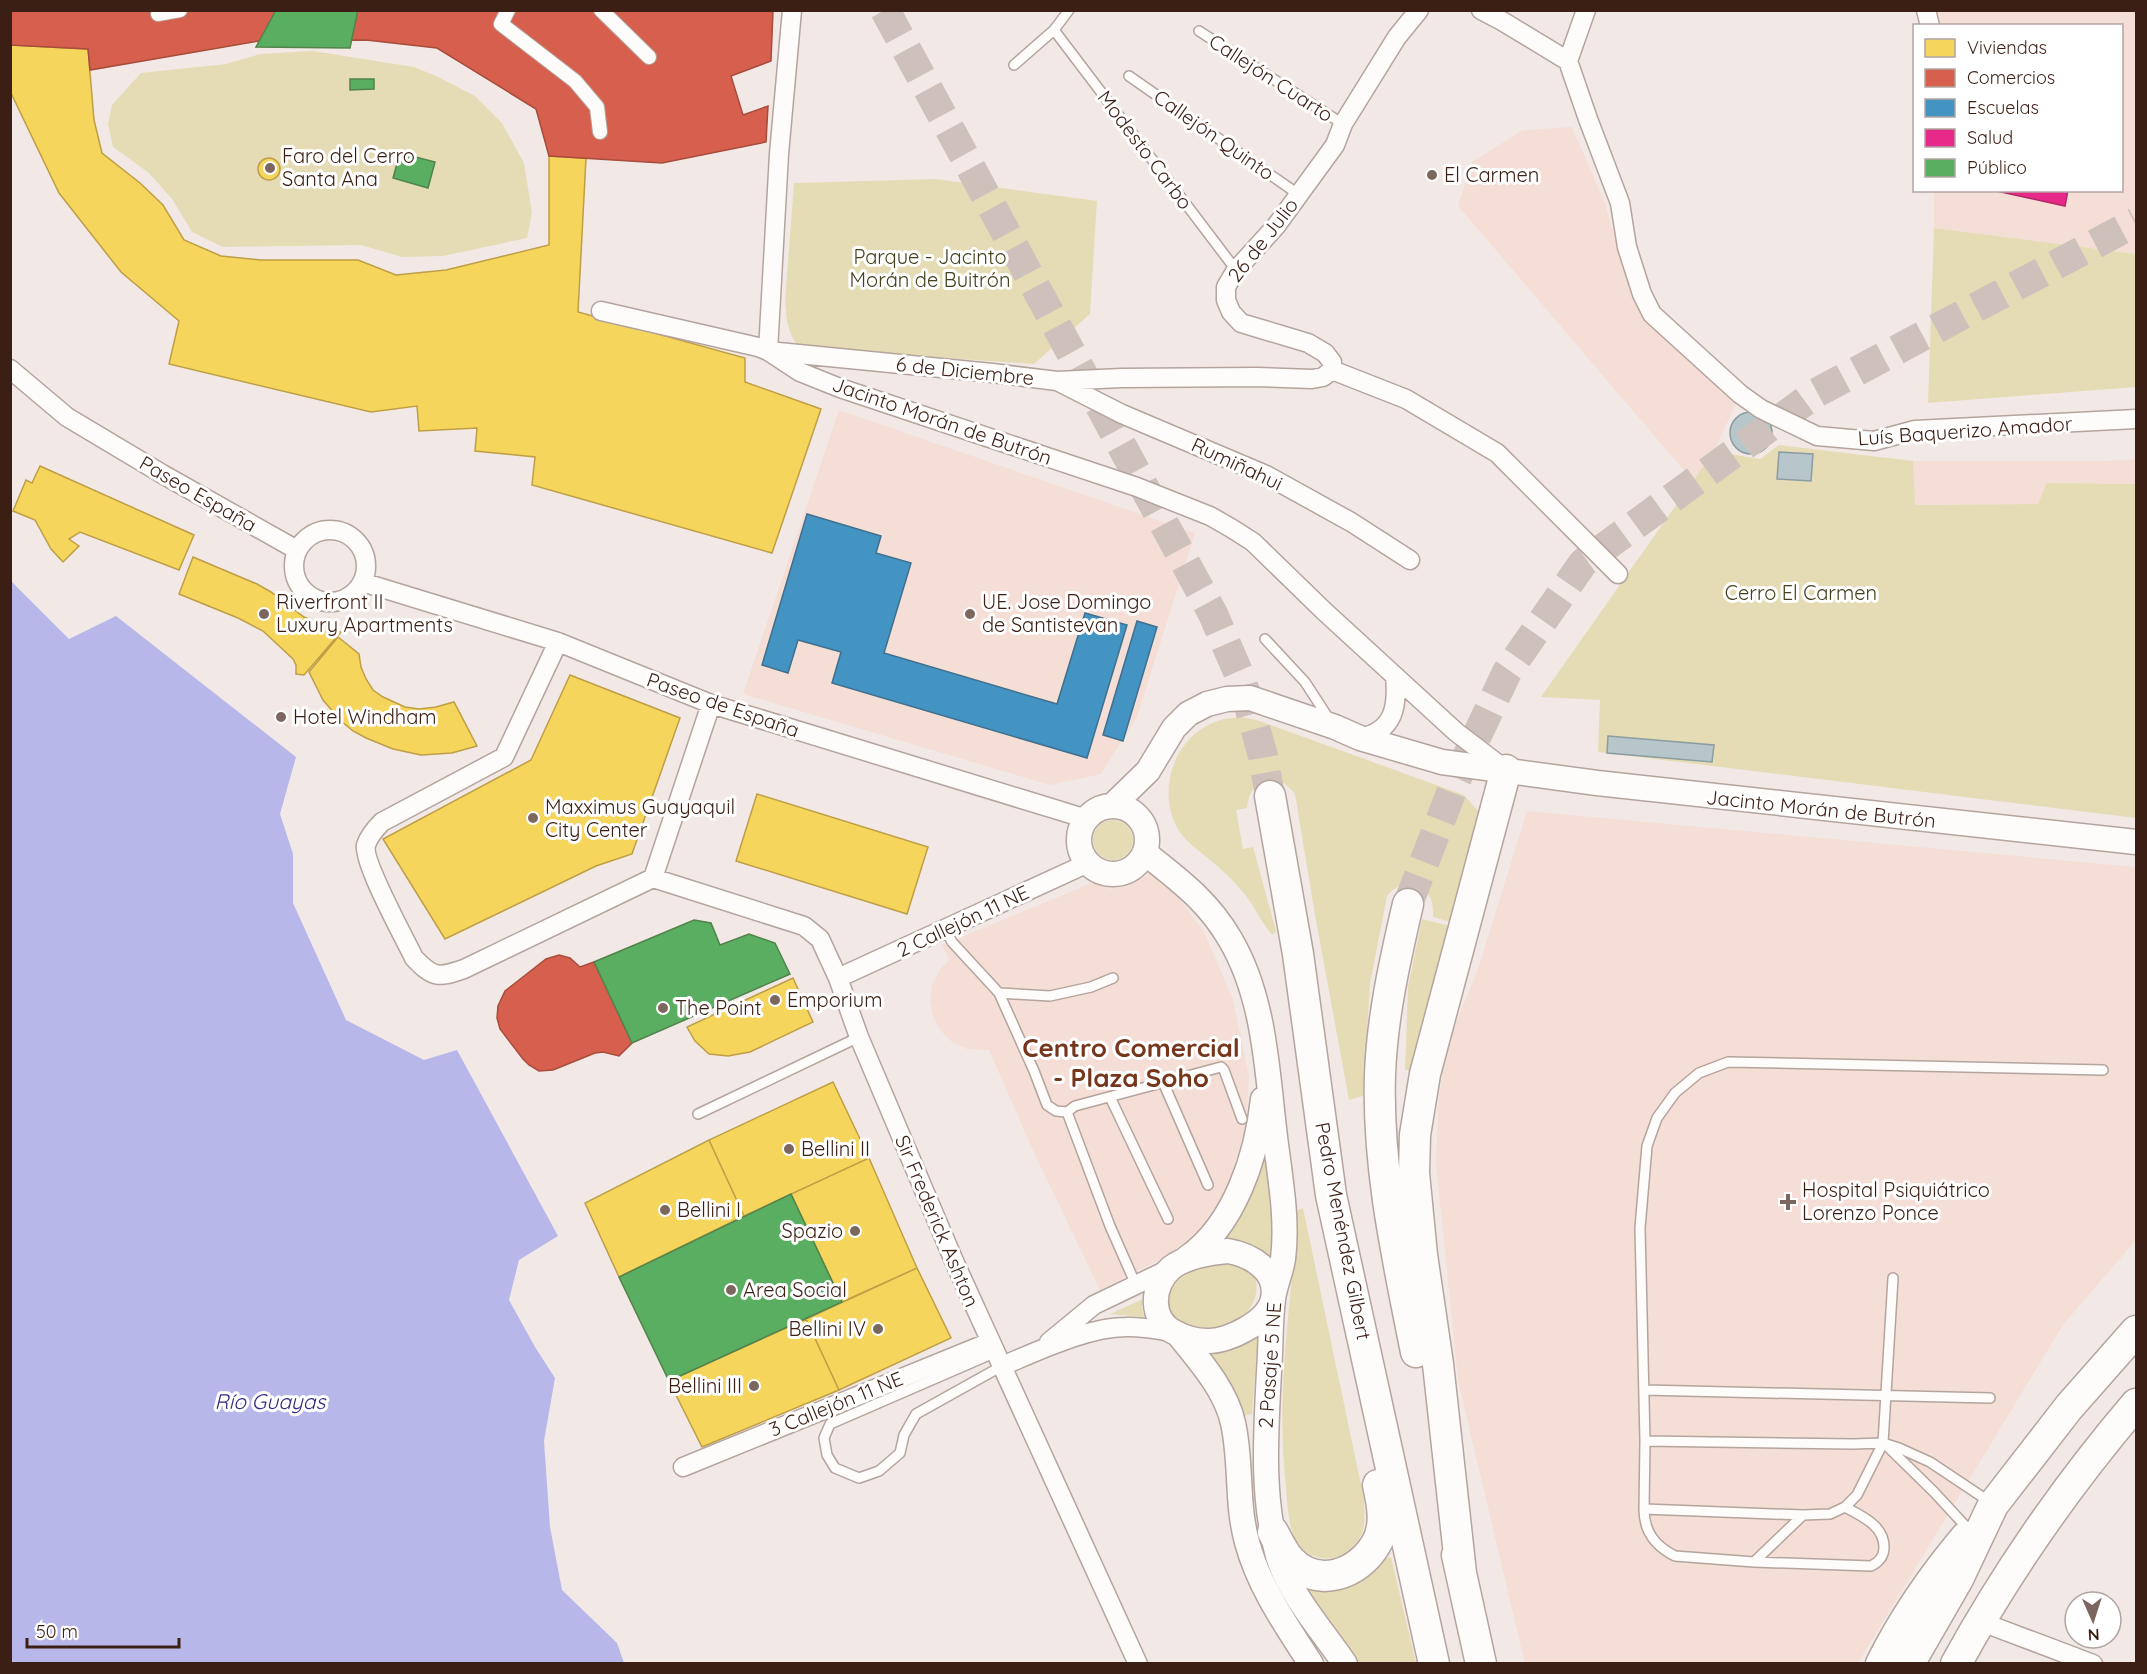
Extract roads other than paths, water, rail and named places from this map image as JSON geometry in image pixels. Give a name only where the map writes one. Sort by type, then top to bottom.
[{"type":"main road","points":[[1461,1573],[1438,1364],[1422,1255],[1414,1173],[1414,1135],[1425,1074],[1506,770]]},
{"type":"main road","name":"Pedro Menéndez Gilbert","points":[[1269,796],[1298,954],[1331,1195],[1434,1664]]},
{"type":"main road","points":[[1408,904],[1392,970],[1385,1020],[1380,1076],[1384,1168],[1390,1217],[1419,1370],[1481,1664]]},
{"type":"main road","points":[[1881,1664],[1894,1637],[1937,1571],[1993,1505],[2069,1407],[2136,1331]]},
{"type":"main road","points":[[1273,1532],[1290,1559],[1299,1567],[1322,1575],[1346,1572],[1358,1565],[1377,1543],[1382,1528],[1383,1511],[1374,1468],[1373,1386]]},
{"type":"main road","points":[[1956,1664],[1979,1621],[2026,1548],[2076,1478],[2136,1404]]},
{"type":"main road","points":[[1909,1664],[1958,1579],[1993,1505]]},
{"type":"street","points":[[158,14],[180,10]]},
{"type":"street","points":[[508,10],[501,24],[575,81],[597,107],[600,132]]},
{"type":"street","points":[[601,10],[650,57]]},
{"type":"street","points":[[768,351],[779,154],[792,10]]},
{"type":"street","name":"26 de Julio","points":[[1332,370],[1332,362],[1325,353],[1308,343],[1241,323],[1231,312],[1226,300],[1226,287],[1236,270],[1276,226],[1335,145],[1343,124],[1397,37],[1419,10]]},
{"type":"street","points":[[1481,10],[1568,61],[1586,10]]},
{"type":"street","name":"Luís Baquerizo Amador","points":[[1568,61],[1587,119],[1620,203],[1627,247],[1642,294],[1652,314],[1740,394],[1761,409],[1817,436],[1874,441],[1915,430],[2136,419]]},
{"type":"street","name":"6 de Diciembre","points":[[601,311],[768,351],[1058,381],[1212,377],[1312,379],[1323,377],[1332,370]]},
{"type":"street","name":"Jacinto Morán de Butrón","points":[[768,351],[800,372],[840,388],[1137,487],[1210,516],[1253,542],[1324,611],[1456,732],[1506,770]]},
{"type":"street","name":"Paseo España","points":[[10,369],[67,417],[297,550]]},
{"type":"street","points":[[1332,370],[1406,399],[1497,453],[1618,574]]},
{"type":"street","name":"Rumiñahui","points":[[1058,381],[1122,414],[1266,475],[1351,522],[1410,560]]},
{"type":"street","points":[[324,530],[346,533],[356,540],[366,560],[366,572],[362,582],[355,592],[344,599],[326,601],[309,595],[300,586],[295,575],[294,562],[297,550],[313,534],[324,530]]},
{"type":"street","name":"Paseo de España","points":[[362,582],[558,642],[711,704],[1087,819]]},
{"type":"street","points":[[558,642],[504,757],[382,822],[372,832],[365,847],[369,865],[414,958],[426,970],[442,976],[464,969],[652,878],[711,704]]},
{"type":"street","points":[[1360,738],[1371,736],[1388,723],[1395,702],[1395,676]]},
{"type":"street","name":"Jacinto Morán de Butrón","points":[[1112,806],[1148,771],[1174,728],[1188,714],[1207,704],[1227,699],[1250,698],[1360,738],[1442,762],[1741,800],[2136,842]]},
{"type":"street","points":[[1112,806],[1133,813],[1141,821],[1146,831],[1147,843],[1138,863],[1130,870],[1119,873],[1097,870],[1088,863],[1083,855],[1079,837],[1087,819],[1094,812],[1112,806]]},
{"type":"street","name":"2 Pasaje 5 NE","points":[[1144,853],[1185,885],[1209,908],[1231,940],[1248,978],[1264,1049],[1284,1224],[1283,1260],[1274,1298],[1266,1438],[1266,1485],[1273,1532],[1286,1576],[1345,1664]]},
{"type":"street","name":"2 Callejón 11 NE","points":[[838,978],[1088,863]]},
{"type":"street","name":"Sir Frederick Ashton","points":[[652,878],[804,926],[820,939],[838,978],[859,1037],[996,1353],[1138,1664]]},
{"type":"street","name":"2 Pasaje 5 NE","points":[[1177,1265],[1194,1253],[1212,1234],[1226,1216],[1238,1192],[1260,1120],[1264,1049]]},
{"type":"street","points":[[1228,1251],[1248,1256],[1258,1262],[1270,1278],[1274,1298],[1268,1310],[1258,1321],[1223,1339],[1208,1341],[1193,1340],[1175,1333],[1162,1322],[1157,1312],[1156,1299],[1160,1282],[1177,1265],[1216,1252],[1228,1251]]},
{"type":"street","name":"3 Callejón 11 NE","points":[[1041,1349],[1094,1305],[1177,1265]]},
{"type":"street","name":"3 Callejón 11 NE","points":[[683,1467],[996,1353],[1041,1349],[1102,1329],[1126,1327],[1175,1333]]},
{"type":"street","name":"2 Pasaje 5 NE","points":[[1175,1333],[1216,1384],[1227,1405],[1235,1437],[1241,1515],[1246,1541],[1264,1590],[1311,1664]]},
{"type":"street","points":[[1979,1621],[2093,1664]]},
{"type":"lane","points":[[1014,65],[1054,30],[1069,10]]},
{"type":"lane","name":"Modesto Carbo","points":[[1054,30],[1236,270]]},
{"type":"lane","name":"Callejón Cuarto","points":[[1199,31],[1343,124]]},
{"type":"lane","name":"Callejón Quinto","points":[[1129,76],[1298,194]]},
{"type":"lane","points":[[1265,639],[1305,682],[1335,727]]},
{"type":"lane","points":[[945,929],[952,942],[999,993],[1047,1105],[1056,1112],[1067,1112],[1075,1106],[1221,1067],[1242,1119]]},
{"type":"lane","points":[[999,993],[1050,996],[1091,987],[1113,978]]},
{"type":"lane","points":[[698,1114],[859,1037]]},
{"type":"lane","points":[[1845,1507],[1871,1522],[1881,1533],[1884,1548],[1882,1556],[1875,1563],[1860,1567],[1675,1556],[1665,1551],[1646,1528],[1640,1228],[1647,1146],[1657,1118],[1665,1104],[1693,1078],[1728,1062],[2103,1070]]},
{"type":"lane","points":[[1163,1082],[1208,1185]]},
{"type":"lane","points":[[1110,1096],[1168,1219]]},
{"type":"lane","points":[[1067,1112],[1110,1226],[1136,1285]]},
{"type":"lane","points":[[1644,1509],[1803,1515],[1830,1514],[1845,1507],[1857,1495],[1883,1443],[1888,1396],[1893,1278]]},
{"type":"lane","points":[[996,1353],[916,1414],[904,1435],[900,1453],[879,1472],[859,1478],[835,1468],[827,1455],[824,1438],[830,1425],[996,1353]]},
{"type":"lane","points":[[1644,1390],[1990,1398]]},
{"type":"lane","points":[[1645,1441],[1883,1443],[1930,1462],[1993,1505]]},
{"type":"lane","points":[[1883,1443],[1934,1492],[1970,1532]]},
{"type":"lane","points":[[1754,1562],[1803,1515]]},
{"type":"water","name":"Río Guayas","points":[[11,581],[69,639],[116,616],[296,757],[280,814],[293,854],[293,903],[346,1020],[424,1060],[457,1050],[558,1236],[519,1260],[509,1300],[555,1378],[544,1441],[550,1527],[562,1590],[617,1643],[624,1663],[11,1663]]},
{"type":"tunnel","points":[[885,10],[1213,614],[1242,681],[1263,756],[1270,796]]},
{"type":"tunnel","points":[[1408,904],[1456,780],[1507,672],[1583,563],[1816,393],[2136,222]]},
{"type":"place","name":"Faro del Cerro Santa Ana","points":[[270,168]]},
{"type":"place","name":"El Carmen","points":[[1432,175]]},
{"type":"place","name":"Riverfront II Luxury Apartments","points":[[264,614]]},
{"type":"place","name":"UE. Jose Domingo de Santistevan","points":[[970,614]]},
{"type":"place","name":"Hotel Windham","points":[[281,717]]},
{"type":"place","name":"Maxximus Guayaquil City Center","points":[[533,818]]},
{"type":"place","name":"Emporium","points":[[775,1000]]},
{"type":"place","name":"The Point","points":[[663,1008]]},
{"type":"place","name":"Bellini II","points":[[789,1149]]},
{"type":"place","name":"Hospital Psiquiátrico Lorenzo Ponce","points":[[1788,1202]]},
{"type":"place","name":"Bellini I","points":[[665,1210]]},
{"type":"place","name":"Spazio","points":[[855,1231]]},
{"type":"place","name":"Area Social","points":[[731,1290]]},
{"type":"place","name":"Bellini IV","points":[[878,1329]]},
{"type":"place","name":"Bellini III","points":[[754,1386]]},
{"type":"district","name":"Centro Comercial - Plaza Soho","points":[[1131,1063]]},
{"type":"park label","name":"Parque - Jacinto Morán de Buitrón","points":[[930,268]]},
{"type":"park label","name":"Cerro El Carmen","points":[[1801,593]]}]
